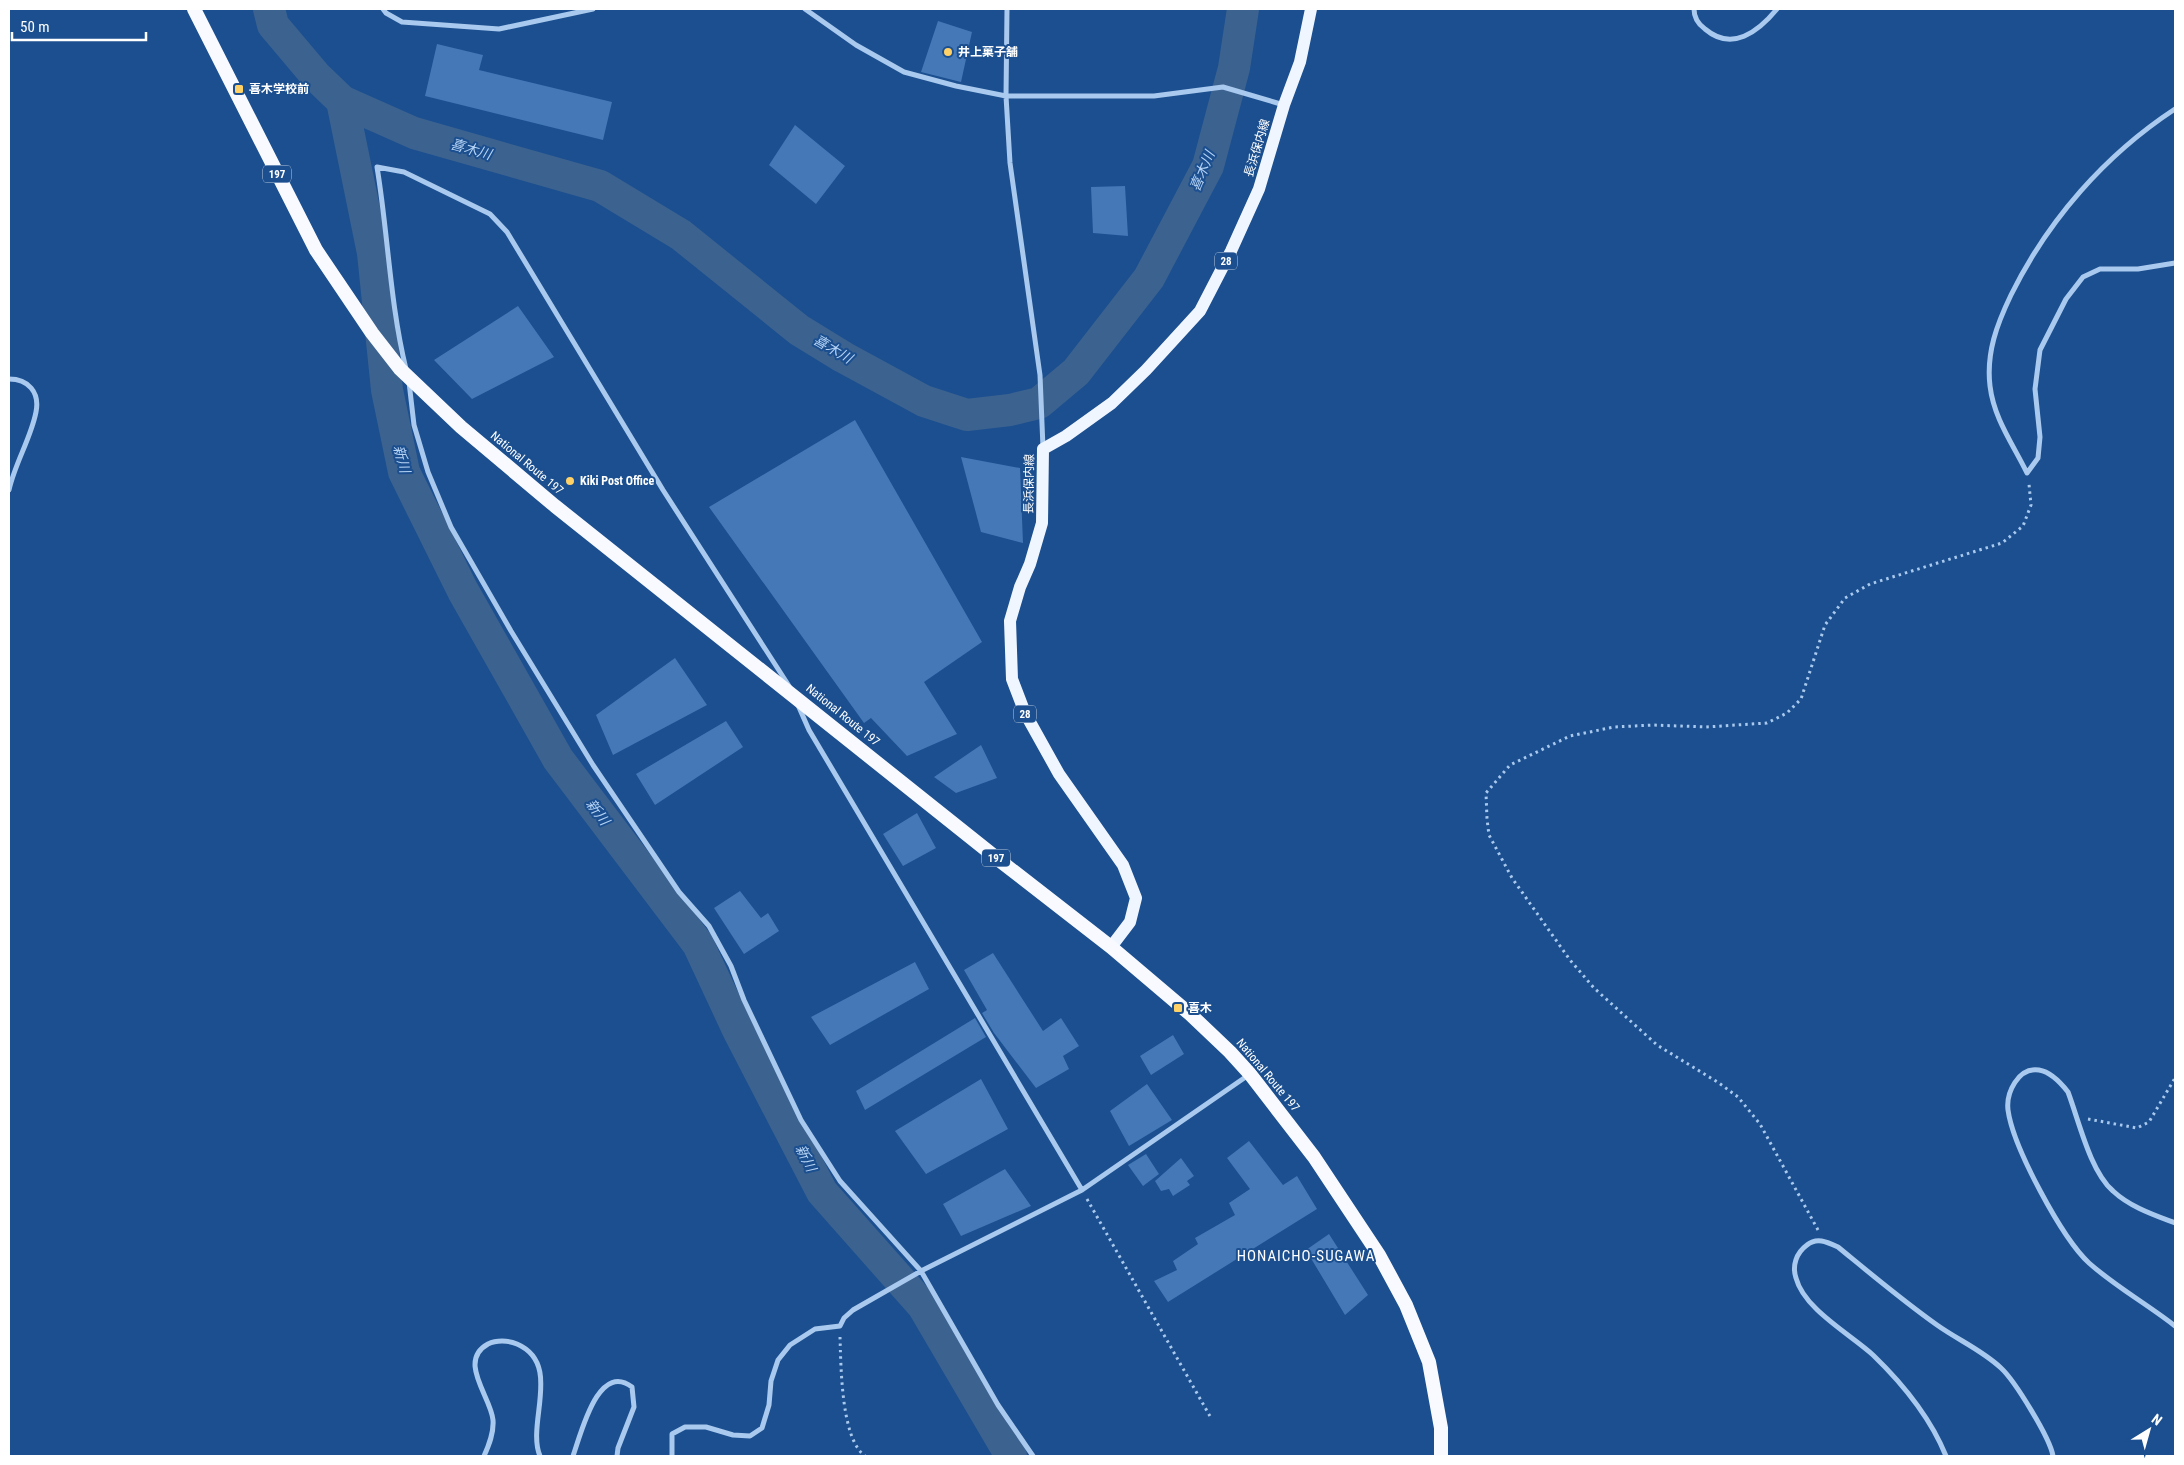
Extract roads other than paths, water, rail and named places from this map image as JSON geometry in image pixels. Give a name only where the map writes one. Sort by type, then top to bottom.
[{"type":"highway","name":"National Route 197","points":[[194,9],[316,250],[372,333],[404,373],[461,427],[555,506],[1111,947],[1190,1014],[1250,1074],[1314,1157],[1380,1255],[1406,1305],[1429,1362],[1441,1428],[1441,1456]]},
{"type":"main road","name":"長浜保内線","points":[[1111,947],[1130,922],[1136,898],[1123,865],[1059,774],[1024,713],[1012,679],[1010,621],[1042,523],[1042,443],[1066,436],[1112,403],[1146,370],[1200,311],[1231,251],[1259,189],[1280,104],[1300,62],[1311,9]]},
{"type":"street","points":[[384,9],[386,13],[402,22],[499,29],[592,9]]},
{"type":"street","points":[[805,9],[856,45],[904,72],[956,86],[1006,96],[1154,96],[1223,87],[1280,104]]},
{"type":"street","points":[[1007,9],[1006,96],[1010,163],[1040,375],[1042,443]]},
{"type":"street","points":[[1694,9],[1699,24],[1714,37],[1727,40],[1754,32],[1764,26],[1778,9]]},
{"type":"street","points":[[2175,109],[2157,121],[2100,170],[2059,215],[2026,266],[1997,324],[1991,344],[1990,385],[1996,415],[2027,473],[2038,458],[2040,437],[2036,389],[2040,350],[2066,299],[2082,277],[2100,269],[2138,269],[2175,263]]},
{"type":"street","points":[[1032,1456],[998,1405],[922,1271],[840,1181],[801,1120],[744,1000],[731,966],[709,926],[679,892],[592,765],[451,527],[428,472],[414,425],[399,340],[386,219],[377,167],[404,172],[490,214],[506,232],[663,490],[794,695],[809,730],[1082,1190]]},
{"type":"street","points":[[9,379],[26,382],[35,391],[37,410],[9,490]]},
{"type":"street","points":[[2175,1223],[2142,1210],[2113,1191],[2102,1178],[2092,1159],[2068,1092],[2062,1084],[2052,1076],[2038,1070],[2026,1073],[2016,1080],[2009,1094],[2008,1109],[2026,1159],[2046,1201],[2075,1248],[2103,1275],[2150,1306],[2175,1326]]},
{"type":"street","points":[[672,1456],[672,1434],[685,1427],[706,1427],[733,1435],[750,1436],[762,1428],[769,1406],[773,1374],[778,1360],[790,1345],[815,1329],[840,1326],[844,1318],[853,1310],[922,1271],[1082,1190],[1250,1074]]},
{"type":"street","points":[[1946,1456],[1915,1403],[1894,1378],[1855,1339],[1816,1309],[1804,1294],[1796,1279],[1794,1262],[1802,1249],[1811,1242],[1824,1240],[1838,1247],[1937,1325],[2000,1367],[2010,1378],[2047,1440],[2053,1456]]},
{"type":"street","points":[[484,1456],[492,1436],[493,1420],[489,1402],[477,1380],[475,1362],[482,1348],[492,1342],[508,1341],[519,1345],[532,1355],[538,1363],[542,1387],[537,1438],[540,1456]]},
{"type":"street","points":[[573,1456],[589,1411],[603,1388],[610,1382],[619,1380],[632,1386],[634,1407],[618,1448],[617,1456]]},
{"type":"waterway","name":"喜木川","points":[[269,9],[273,25],[316,76],[342,101],[414,133],[600,186],[681,235],[799,330],[843,357],[924,401],[967,415],[1010,410],[1039,403],[1076,372],[1149,278],[1208,166],[1234,68],[1243,9]]},
{"type":"waterway","name":"新川","points":[[342,101],[373,253],[387,390],[404,472],[463,591],[558,759],[698,944],[739,1032],[822,1192],[923,1306],[1011,1456]]},
{"type":"place","name":"井上菓子舗","points":[[948,52]]},
{"type":"place","name":"喜木学校前","points":[[239,89]]},
{"type":"place","name":"Kiki Post Office","points":[[570,481]]},
{"type":"place","name":"喜木","points":[[1178,1008]]},
{"type":"district","name":"HONAICHO-SUGAWA","points":[[1306,1256]]}]
